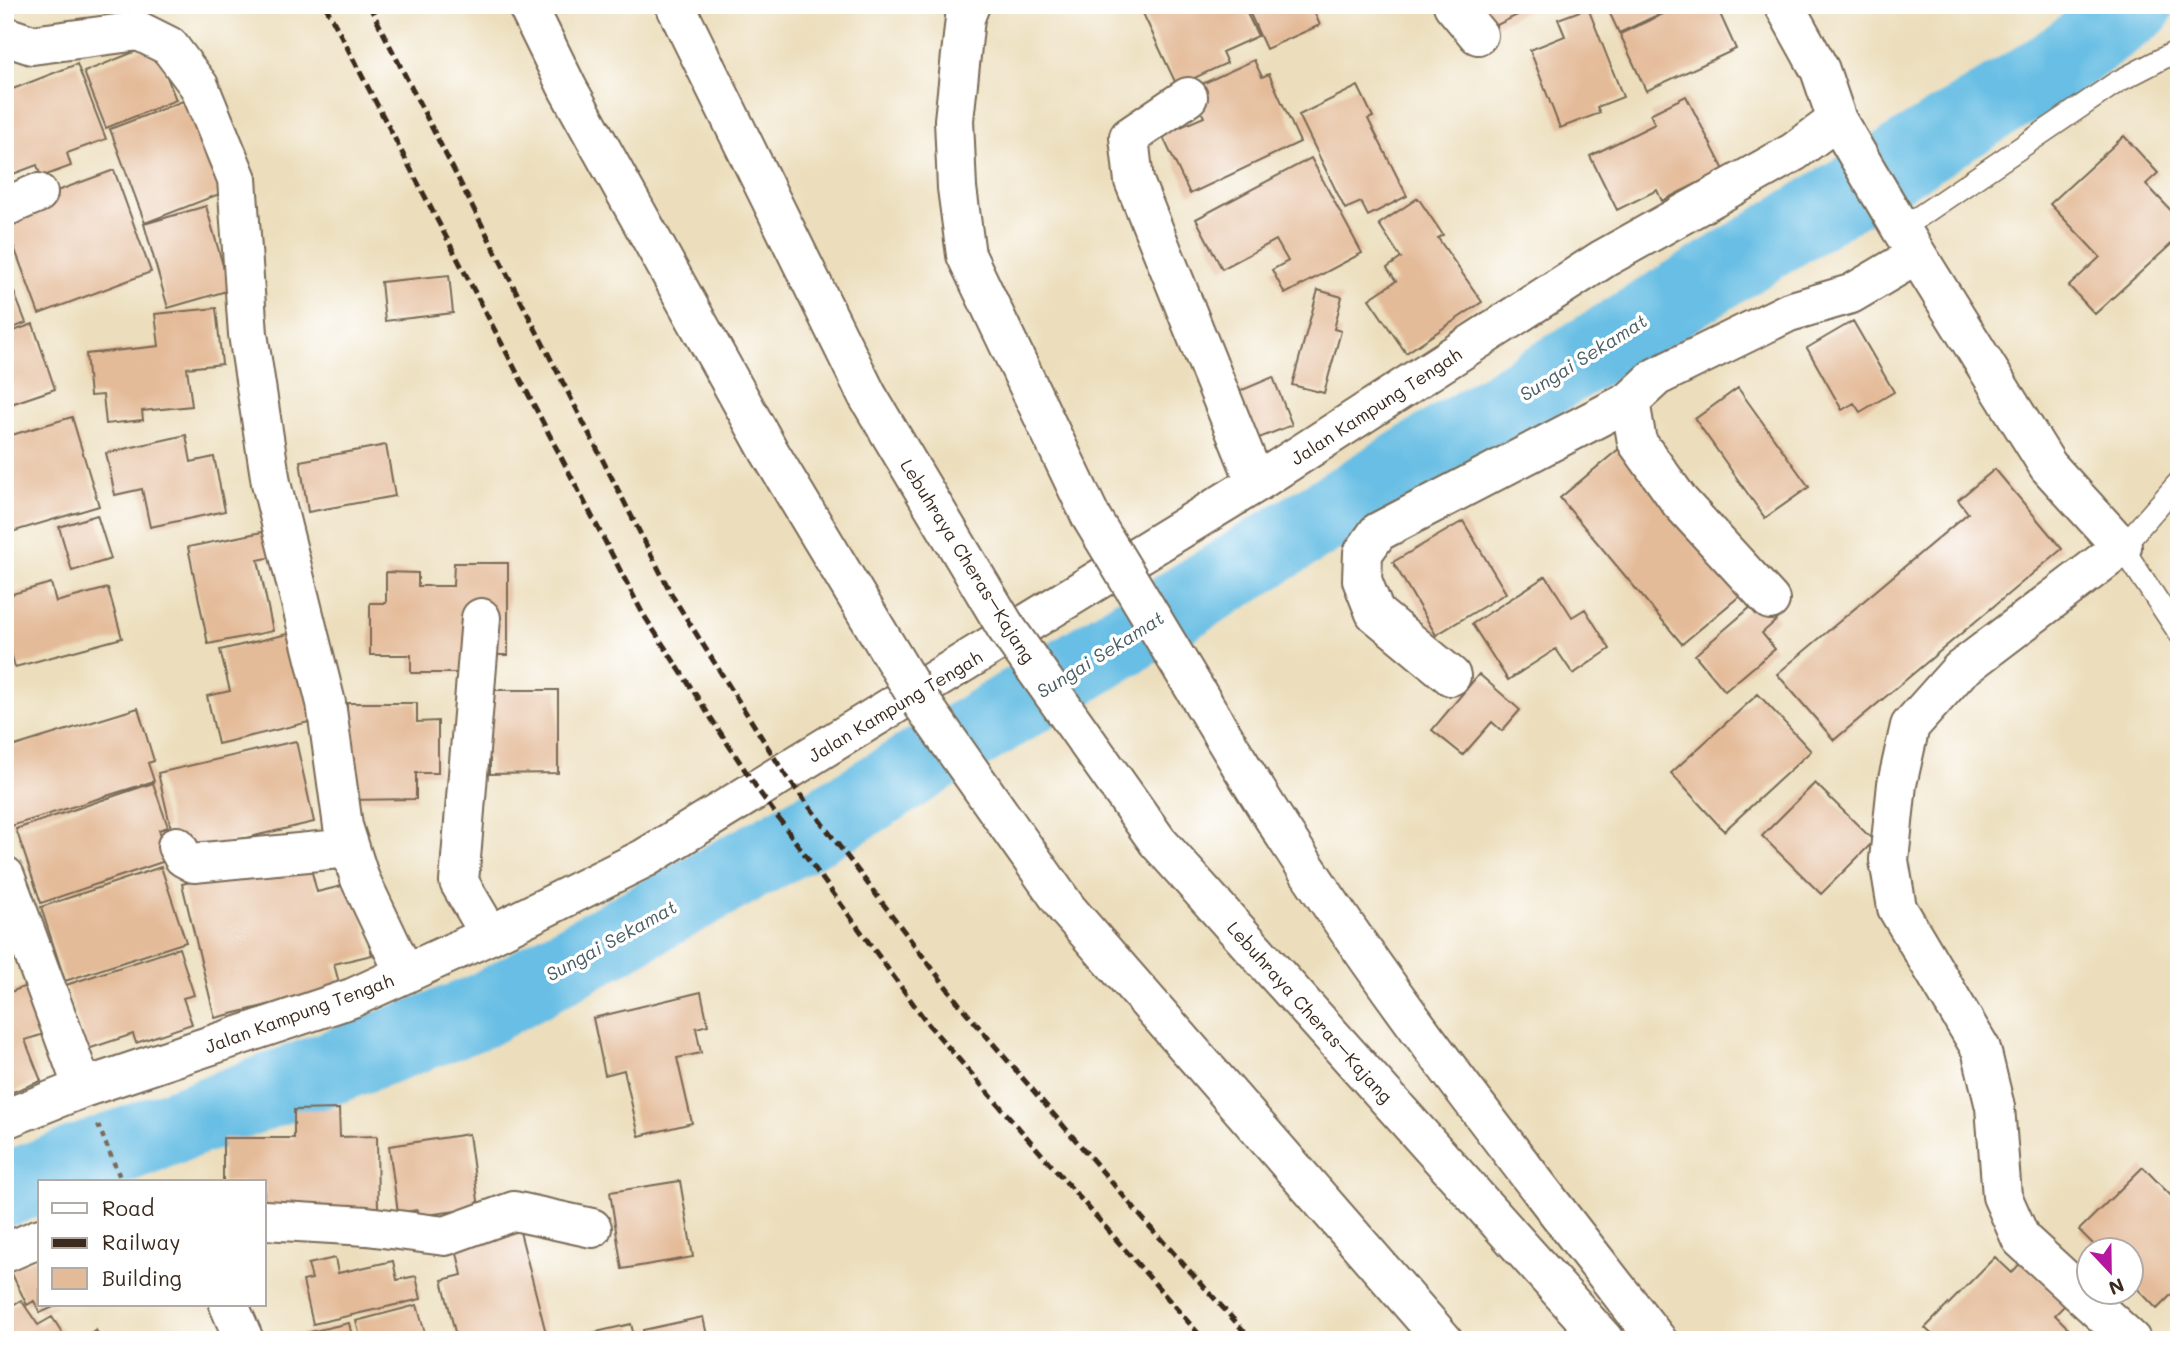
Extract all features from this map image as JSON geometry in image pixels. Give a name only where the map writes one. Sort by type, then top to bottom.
[{"type":"main road","points":[[527,5],[568,89],[769,451],[914,692],[1067,909],[1443,1340]]},
{"type":"main road","name":"Lebuhraya Cheras–Kajang","points":[[674,5],[867,395],[1004,626],[1158,842],[1604,1340]]},
{"type":"main road","points":[[970,5],[965,18],[954,121],[957,188],[967,255],[1091,517],[1287,842],[1468,1095],[1657,1340]]},
{"type":"main road","points":[[1453,5],[1478,35]]},
{"type":"main road","points":[[1784,5],[1820,70],[1838,120],[1909,242],[2048,467],[2122,547],[1960,670],[1910,726],[1897,784],[1889,860],[1897,908],[1981,1049],[1995,1107],[2002,1196],[2021,1239],[2131,1340]]},
{"type":"main road","points":[[5,36],[32,45],[139,31],[169,46],[199,86],[237,179],[248,334],[271,482],[326,703],[343,826],[360,878],[405,974]]},
{"type":"main road","points":[[1188,97],[1129,136],[1134,181],[1256,483]]},
{"type":"main road","name":"Jalan Kampung Tengah","points":[[5,1119],[83,1088],[352,998],[490,935],[645,858],[1256,483],[1603,259],[1794,152],[1838,120]]},
{"type":"main road","points":[[1451,676],[1375,613],[1363,580],[1363,554],[1378,532],[1630,401],[1656,377],[1789,312],[1851,294],[1909,242]]},
{"type":"main road","points":[[1630,401],[1637,442],[1679,502],[1770,600]]},
{"type":"main road","points":[[481,618],[458,882],[490,935]]},
{"type":"main road","points":[[177,846],[183,857],[194,863],[351,848]]},
{"type":"main road","points":[[5,876],[83,1088]]},
{"type":"main road","points":[[266,1220],[367,1226],[445,1236],[514,1211],[592,1228]]},
{"type":"main road","points":[[5,1253],[38,1239]]},
{"type":"main road","points":[[229,1306],[244,1340]]},
{"type":"lane","points":[[1909,242],[2117,82],[2179,50]]},
{"type":"lane","points":[[2179,481],[2122,547],[2179,633]]},
{"type":"path","points":[[83,1088],[121,1180]]},
{"type":"building","points":[[1243,5],[1258,36],[1222,52],[1227,63],[1177,86],[1140,7]]},
{"type":"building","points":[[1246,5],[1311,5],[1320,25],[1266,49]]},
{"type":"building","points":[[1479,5],[1538,5],[1491,28]]},
{"type":"building","points":[[1606,5],[1674,5],[1675,7],[1619,33]]},
{"type":"building","points":[[1682,5],[1716,5],[1736,49],[1646,91],[1620,34]]},
{"type":"building","points":[[1588,8],[1623,97],[1597,107],[1600,113],[1560,128],[1530,50],[1565,36],[1558,19]]},
{"type":"building","points":[[154,44],[176,100],[106,128],[84,72]]},
{"type":"building","points":[[1254,60],[1262,77],[1269,74],[1300,142],[1190,194],[1162,135],[1204,117],[1191,89]]},
{"type":"building","points":[[77,64],[106,139],[67,153],[71,166],[41,177],[37,165],[5,177],[5,92]]},
{"type":"building","points":[[1358,86],[1373,117],[1368,119],[1407,196],[1368,216],[1361,202],[1345,209],[1299,115]]},
{"type":"building","points":[[196,96],[227,191],[145,223],[110,129]]},
{"type":"building","points":[[1686,96],[1724,170],[1662,201],[1657,190],[1617,210],[1590,156],[1655,124],[1650,114]]},
{"type":"building","points":[[2124,136],[2158,173],[2146,184],[2179,219],[2179,237],[2095,314],[2069,286],[2100,257],[2050,204]]},
{"type":"building","points":[[1311,158],[1362,253],[1285,294],[1272,270],[1288,261],[1276,240],[1222,269],[1196,219]]},
{"type":"building","points":[[114,170],[151,272],[39,314],[5,223],[5,210]]},
{"type":"building","points":[[1418,198],[1443,235],[1438,238],[1482,302],[1406,353],[1369,299],[1396,281],[1387,268],[1401,258],[1379,224]]},
{"type":"building","points":[[206,206],[230,290],[168,308],[144,224]]},
{"type":"building","points":[[5,269],[26,323],[5,331]]},
{"type":"building","points":[[449,275],[453,313],[385,321],[381,282]]},
{"type":"building","points":[[1318,290],[1342,297],[1334,329],[1341,331],[1324,393],[1292,385]]},
{"type":"building","points":[[216,308],[222,364],[187,368],[192,406],[142,411],[143,420],[106,424],[103,395],[90,396],[86,354],[159,346],[155,314]]},
{"type":"building","points":[[1853,321],[1894,392],[1860,412],[1854,403],[1842,410],[1807,348]]},
{"type":"building","points":[[33,324],[55,389],[5,406],[5,334]]},
{"type":"building","points":[[1273,377],[1292,425],[1254,440],[1235,393]]},
{"type":"building","points":[[1738,388],[1809,487],[1765,518],[1695,419]]},
{"type":"building","points":[[72,417],[99,506],[5,534],[5,437]]},
{"type":"building","points":[[186,435],[191,462],[214,457],[225,511],[150,527],[142,489],[115,495],[106,453]]},
{"type":"building","points":[[386,445],[395,496],[308,512],[300,461]]},
{"type":"building","points":[[1620,448],[1742,594],[1682,644],[1560,498]]},
{"type":"building","points":[[1995,469],[2062,549],[1834,740],[1777,674],[1968,513],[1958,500]]},
{"type":"building","points":[[97,515],[111,559],[72,571],[59,527]]},
{"type":"building","points":[[1463,521],[1506,593],[1436,635],[1393,562]]},
{"type":"building","points":[[272,530],[277,556],[258,560],[273,631],[208,644],[188,547]]},
{"type":"building","points":[[454,563],[508,563],[508,655],[489,655],[489,673],[411,673],[411,655],[370,655],[370,603],[386,603],[386,572],[418,573],[418,586],[453,586]]},
{"type":"building","points":[[1546,576],[1572,617],[1585,609],[1610,649],[1573,674],[1556,649],[1508,680],[1472,624]]},
{"type":"building","points":[[51,583],[56,602],[108,588],[122,638],[15,667],[5,632],[5,596]]},
{"type":"building","points":[[1760,599],[1778,619],[1762,633],[1775,649],[1725,691],[1695,655]]},
{"type":"building","points":[[292,633],[313,721],[218,744],[207,696],[230,691],[220,650]]},
{"type":"building","points":[[1479,674],[1520,710],[1502,731],[1492,722],[1463,755],[1432,730]]},
{"type":"building","points":[[490,690],[558,690],[558,773],[490,774],[490,759],[477,759]]},
{"type":"building","points":[[1758,694],[1811,751],[1724,831],[1671,773]]},
{"type":"building","points":[[347,703],[417,703],[417,722],[438,721],[438,773],[416,773],[416,799],[346,800]]},
{"type":"building","points":[[138,708],[154,761],[148,763],[154,781],[5,828],[5,749]]},
{"type":"building","points":[[296,741],[314,822],[177,854],[158,773]]},
{"type":"building","points":[[153,783],[168,827],[159,830],[168,860],[41,903],[16,829]]},
{"type":"building","points":[[1815,783],[1874,841],[1821,894],[1762,836]]},
{"type":"building","points":[[307,853],[317,892],[354,883],[372,955],[334,964],[340,987],[215,1018],[182,884]]},
{"type":"building","points":[[161,867],[186,942],[65,981],[41,907]]},
{"type":"building","points":[[179,948],[194,995],[183,998],[192,1024],[136,1043],[133,1034],[88,1049],[66,985]]},
{"type":"building","points":[[26,986],[44,1034],[25,1040],[41,1081],[5,1095],[5,994]]},
{"type":"building","points":[[701,992],[708,1025],[696,1028],[701,1053],[677,1058],[692,1123],[639,1136],[624,1070],[605,1075],[593,1018]]},
{"type":"building","points":[[339,1109],[340,1137],[377,1136],[378,1211],[266,1212],[266,1180],[223,1180],[223,1138],[294,1138],[294,1110]]},
{"type":"building","points":[[469,1134],[479,1208],[419,1216],[418,1210],[398,1213],[389,1146]]},
{"type":"building","points":[[2143,1167],[2179,1204],[2179,1287],[2157,1309],[2146,1298],[2146,1236],[2085,1236],[2079,1230]]},
{"type":"building","points":[[680,1181],[693,1257],[622,1269],[610,1192]]},
{"type":"building","points":[[519,1228],[546,1333],[518,1340],[457,1340],[442,1280],[462,1275],[455,1244]]},
{"type":"building","points":[[38,1257],[38,1306],[56,1306],[40,1313],[34,1301],[27,1305],[10,1270]]},
{"type":"building","points":[[1995,1257],[2012,1273],[2021,1262],[2065,1305],[2055,1315],[2069,1329],[2059,1340],[1938,1340],[1925,1328]]},
{"type":"building","points":[[335,1258],[338,1273],[393,1261],[397,1280],[416,1276],[421,1299],[313,1324],[303,1281],[312,1279],[308,1264]]},
{"type":"building","points":[[21,1300],[38,1325],[52,1317],[67,1340],[5,1340],[5,1310]]},
{"type":"building","points":[[417,1305],[427,1340],[361,1340],[356,1321]]},
{"type":"building","points":[[703,1317],[708,1340],[645,1340],[643,1330]]},
{"type":"building","points":[[349,1323],[353,1340],[279,1340],[279,1339]]},
{"type":"building","points":[[631,1324],[635,1340],[584,1340],[583,1335]]},
{"type":"building","points":[[96,1330],[102,1340],[82,1340]]},
{"type":"waterway","name":"Sungai Sekamat","points":[[5,1190],[479,1012],[842,813],[2052,68],[2137,5]]},
{"type":"railway","points":[[325,5],[643,614],[758,790],[928,1024],[1204,1340]]},
{"type":"railway","points":[[369,5],[673,597],[786,776],[960,1005],[1150,1227],[1252,1340]]}]
